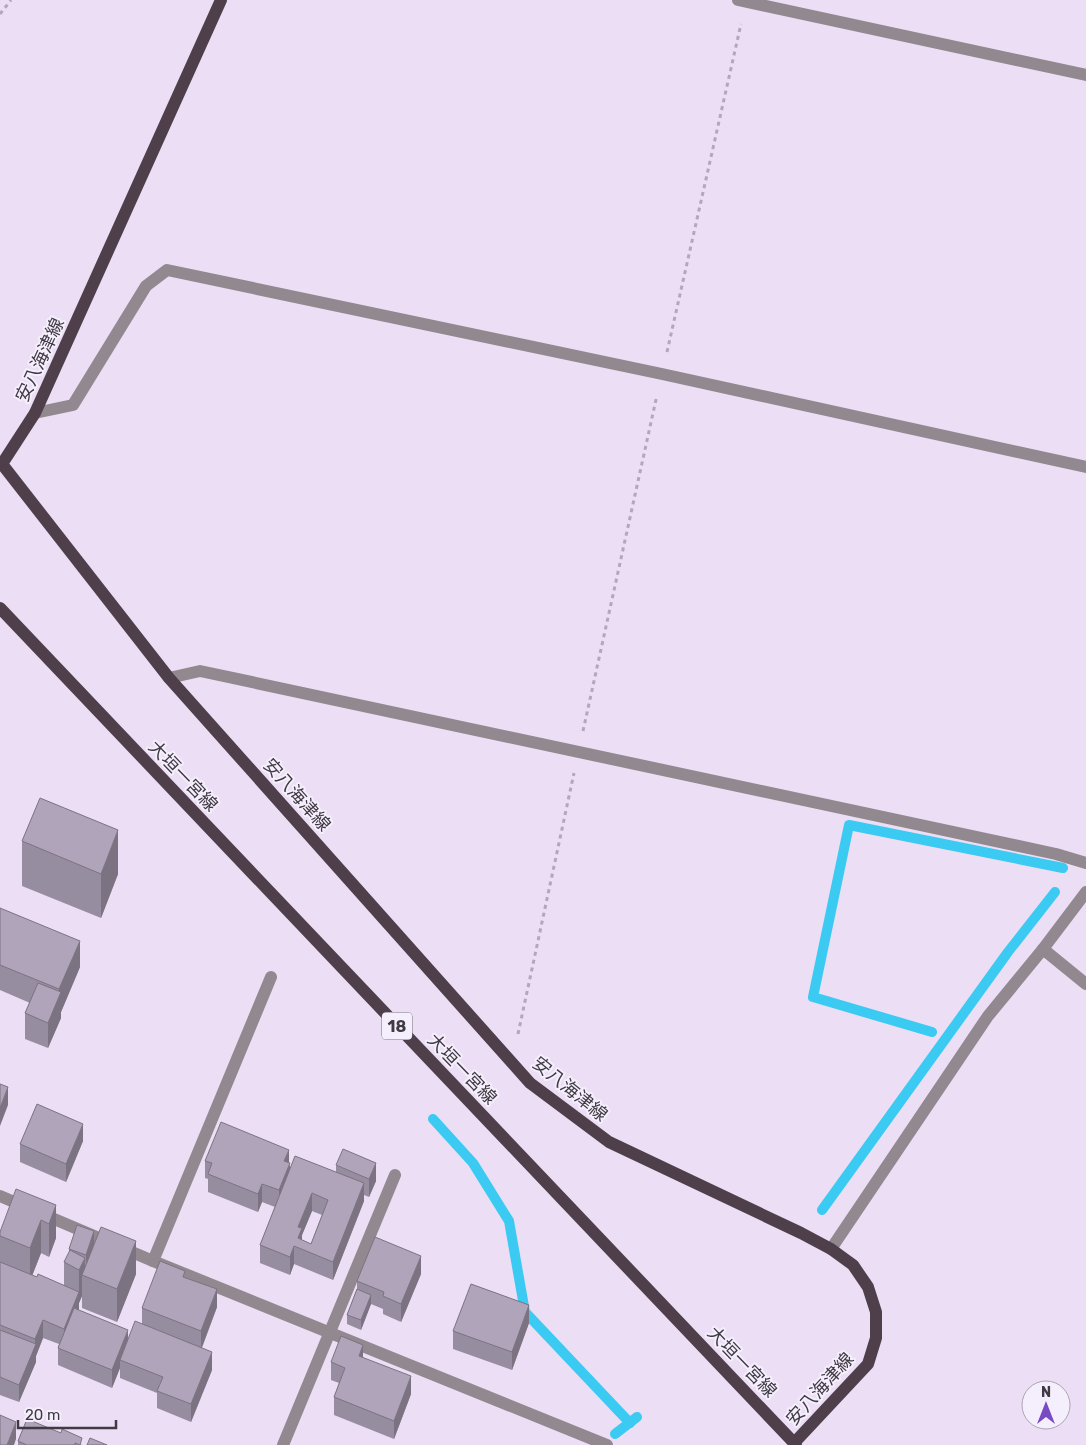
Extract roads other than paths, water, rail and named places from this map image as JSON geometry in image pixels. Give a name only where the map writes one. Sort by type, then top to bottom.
[{"type":"main road","name":"安八海津線","points":[[221,0],[35,413],[1,465],[169,678],[530,1083],[609,1142],[831,1249],[853,1265],[868,1286],[876,1312],[876,1338],[868,1364],[795,1444]]},
{"type":"main road","name":"大垣一宮線","points":[[0,608],[795,1444]]},
{"type":"street","points":[[742,1],[1086,75]]},
{"type":"street","points":[[35,413],[73,405],[146,286],[167,270],[662,374],[1086,467]]},
{"type":"street","points":[[169,678],[200,671],[1056,854],[1086,863]]},
{"type":"street","points":[[831,1249],[988,1016],[1043,949],[1086,892]]},
{"type":"street","points":[[1043,949],[1086,984]]},
{"type":"street","points":[[153,1261],[271,977]]},
{"type":"street","points":[[284,1445],[395,1174]]},
{"type":"street","points":[[1,1200],[607,1445]]},
{"type":"waterway","points":[[932,1032],[813,997],[849,825],[1063,868]]},
{"type":"waterway","points":[[822,1210],[1008,952],[1055,892]]},
{"type":"waterway","points":[[433,1119],[473,1163],[509,1221],[525,1312],[630,1423]]},
{"type":"waterway","points":[[615,1434],[637,1417]]}]
